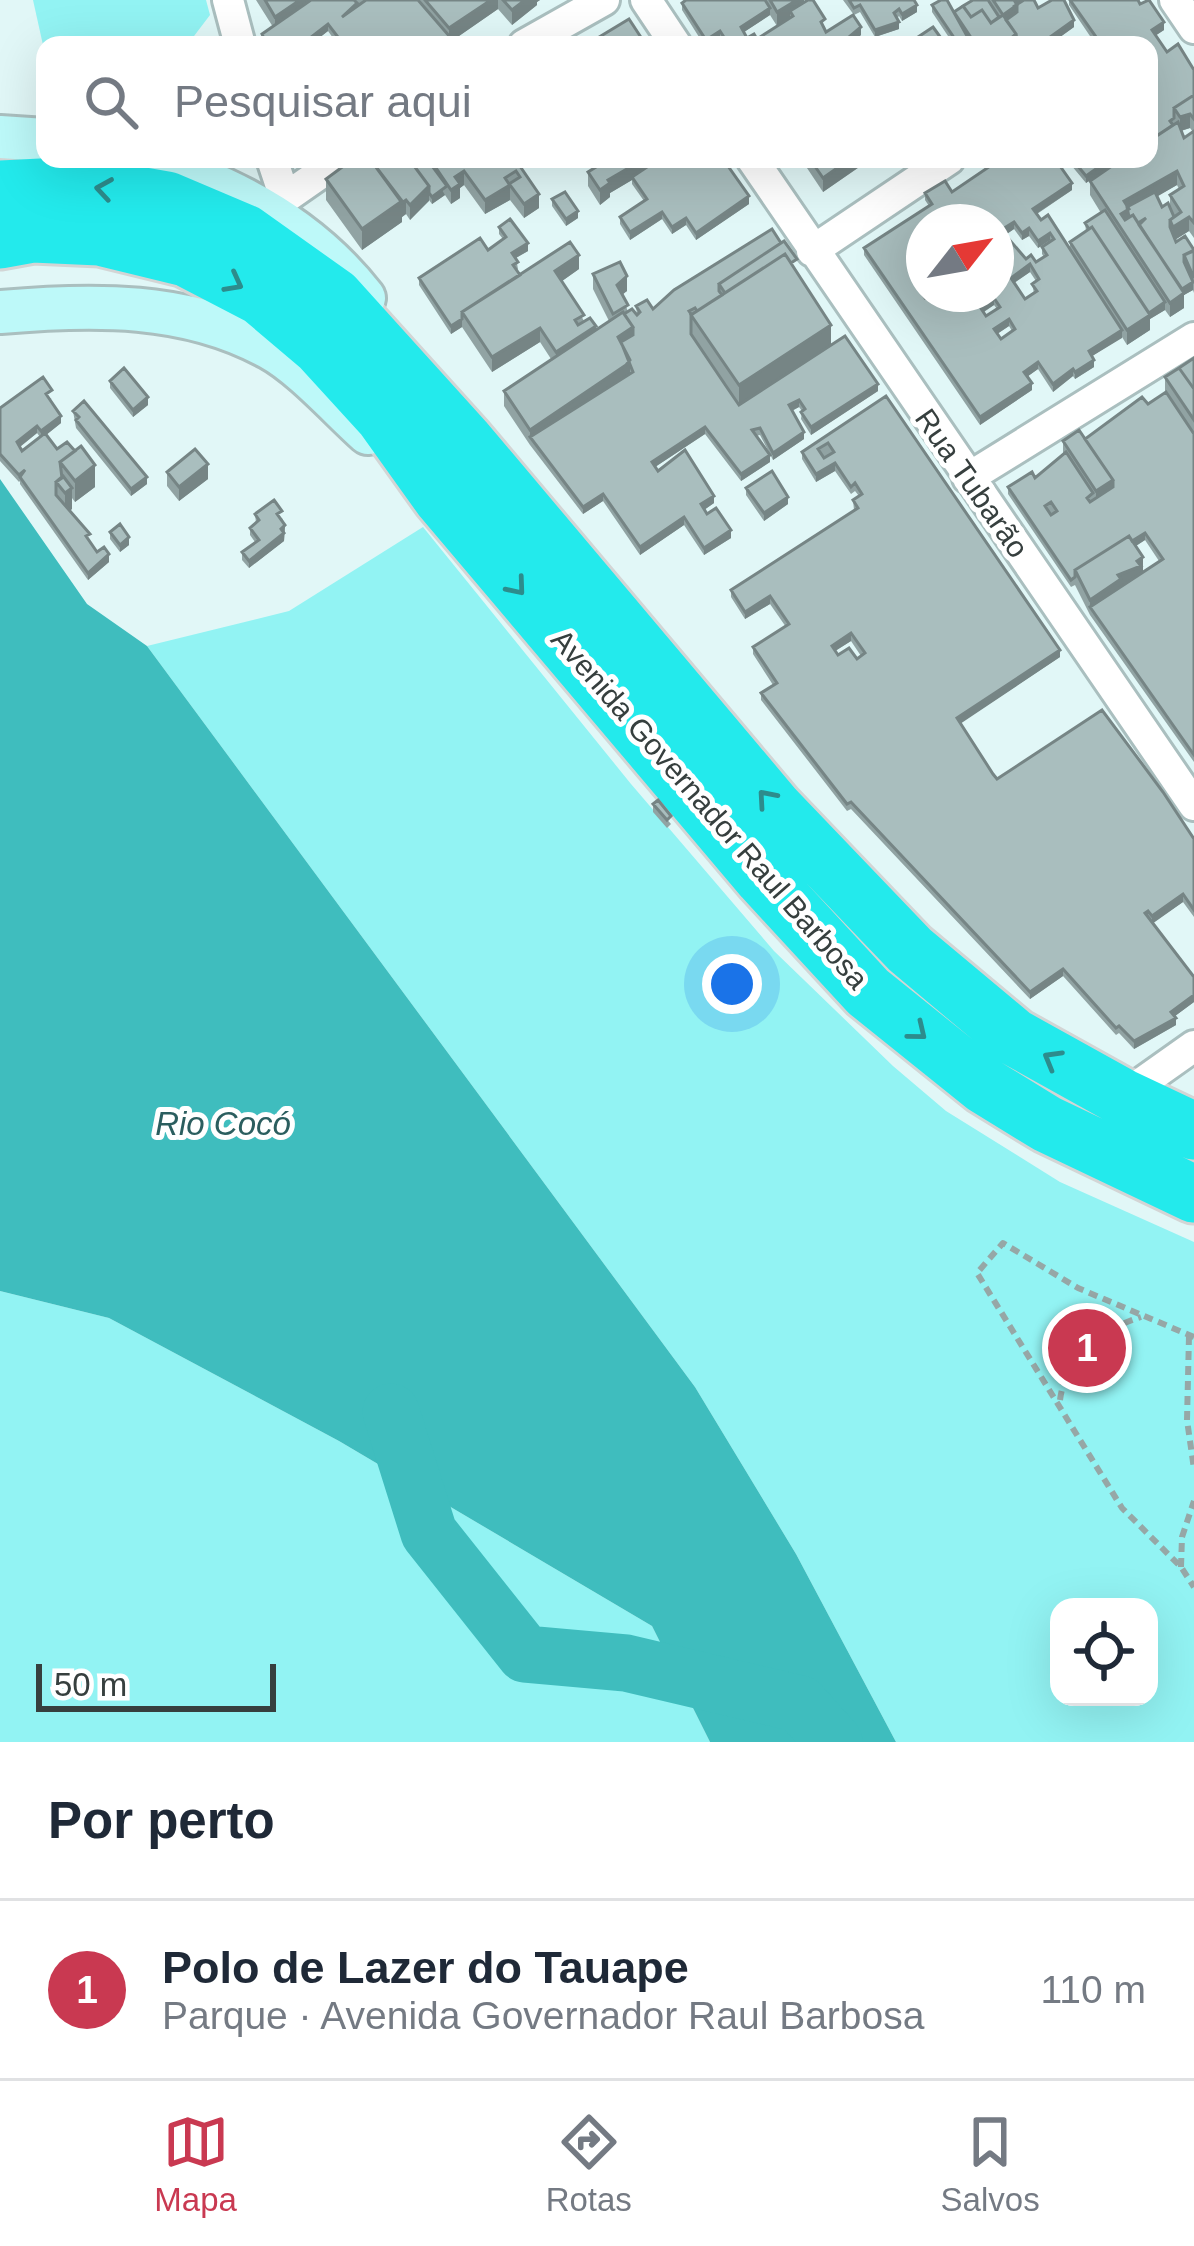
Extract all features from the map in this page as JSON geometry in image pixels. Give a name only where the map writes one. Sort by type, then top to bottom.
[{"type":"highway","name":"Avenida Governador Raul Barbosa","points":[[0,189],[81,185],[167,200],[245,233],[335,297],[465,440],[775,809],[910,950],[1014,1037],[1194,1131]]},
{"type":"highway","name":"Avenida Governador Raul Barbosa","points":[[0,240],[33,234],[100,237],[186,258],[262,298],[320,347],[383,416],[441,497],[763,878],[868,992],[985,1086],[1047,1124],[1194,1194]]},
{"type":"main road","points":[[0,136],[36,139]]},
{"type":"main road","name":"Avenida Governador Raul Barbosa","points":[[172,168],[279,207],[353,284],[399,341],[465,440]]},
{"type":"main road","name":"Avenida Governador Raul Barbosa","points":[[0,312],[82,305],[154,310],[216,325],[273,349],[441,497]]},
{"type":"street","points":[[228,0],[238,36]]},
{"type":"street","points":[[540,36],[604,0]]},
{"type":"street","points":[[646,0],[670,36]]},
{"type":"street","points":[[1175,0],[1194,28]]},
{"type":"street","points":[[273,168],[279,207],[329,168]]},
{"type":"street","name":"Rua Tubarão","points":[[758,168],[1194,806]]},
{"type":"street","points":[[812,251],[936,168]]},
{"type":"street","points":[[968,478],[1194,338]]},
{"type":"street","points":[[1122,1097],[1194,1046]]},
{"type":"path","points":[[1194,1469],[1187,1420],[1191,1336],[1045,1271],[1003,1243],[977,1274],[1121,1508],[1194,1586]]},
{"type":"path","points":[[1060,1406],[1060,1394],[1078,1354],[1096,1336],[1144,1316]]},
{"type":"path","points":[[1181,1568],[1182,1537],[1194,1502]]},
{"type":"shaded area","points":[[33,0],[206,0],[210,15],[194,36],[41,36]]},
{"type":"shaded area","points":[[423,527],[631,784],[774,951],[893,1066],[946,1111],[1060,1182],[1194,1242],[1194,1742],[896,1742],[796,1554],[695,1387],[147,646],[289,611]]},
{"type":"shaded area","points":[[0,1291],[109,1318],[339,1441],[652,1626],[710,1742],[0,1742]]},
{"type":"water","name":"Rio Cocó","points":[[0,479],[87,604],[147,646],[695,1387],[796,1554],[896,1742],[710,1742],[652,1626],[339,1441],[109,1318],[0,1291]]},
{"type":"building","points":[[265,0],[300,0],[275,17]]},
{"type":"building","points":[[311,0],[354,0],[357,3],[342,17],[366,0],[418,0],[449,36],[337,36],[328,24],[313,36],[262,34]]},
{"type":"building","points":[[425,0],[491,0],[449,28]]},
{"type":"building","points":[[503,0],[525,0],[512,10]]},
{"type":"building","points":[[765,0],[770,8],[741,27],[746,36],[723,36],[720,31],[703,36],[682,3]]},
{"type":"building","points":[[770,0],[797,0],[777,12]]},
{"type":"building","points":[[808,0],[813,0],[825,19],[821,22],[826,32],[853,15],[861,27],[850,36],[762,36]]},
{"type":"building","points":[[849,0],[914,0],[917,5],[902,14],[899,9],[894,13],[899,22],[875,30],[860,5],[854,8]]},
{"type":"building","points":[[947,0],[967,36],[953,36],[932,5]]},
{"type":"building","points":[[988,0],[999,17],[991,23],[982,10],[971,17],[963,6]]},
{"type":"building","points":[[993,0],[1014,0],[1017,5],[1003,15]]},
{"type":"building","points":[[1024,0],[1034,0],[1038,8],[1064,0],[1074,20],[1052,36],[1016,36],[1006,20],[1017,12],[1017,5],[1013,7]]},
{"type":"building","points":[[1070,0],[1138,0],[1140,4],[1149,0],[1164,22],[1152,30],[1156,36],[1095,36]]},
{"type":"building","points":[[963,6],[971,17],[982,10],[991,23],[1003,15],[1016,34],[970,36],[954,12]]},
{"type":"building","points":[[629,19],[640,36],[601,36]]},
{"type":"building","points":[[1158,39],[1167,52],[1178,44],[1194,70],[1194,95],[1174,108],[1173,125],[1158,135]]},
{"type":"building","points":[[1194,95],[1194,119],[1190,114],[1180,117],[1174,108]]},
{"type":"building","points":[[1178,122],[1184,138],[1194,131],[1194,223],[1189,217],[1173,227],[1170,220],[1181,212],[1170,195],[1184,186],[1177,171],[1124,201],[1129,209],[1121,214],[1125,220],[1133,215],[1184,293],[1170,303],[1090,181],[1109,168],[1158,168],[1158,135]]},
{"type":"building","points":[[341,168],[377,168],[402,201],[362,229],[326,179]]},
{"type":"building","points":[[377,168],[416,168],[429,186],[410,205],[406,200],[402,203]]},
{"type":"building","points":[[416,168],[434,168],[447,186],[432,197]]},
{"type":"building","points":[[436,168],[521,168],[539,194],[524,204],[510,185],[485,200],[464,171],[455,177],[460,184],[451,190]],"holes":[[[516,171],[520,177],[509,184],[505,178]]]},
{"type":"building","points":[[594,168],[629,168],[600,190],[588,172]]},
{"type":"building","points":[[646,168],[729,168],[749,196],[696,233],[686,218],[672,227],[662,212],[630,232],[620,217],[647,199],[632,177]]},
{"type":"building","points":[[816,168],[837,168],[823,178]]},
{"type":"building","points":[[987,168],[1061,168],[1072,183],[1033,209],[1041,220],[1048,215],[1122,330],[1089,351],[1094,360],[1053,384],[1038,362],[1024,372],[1032,383],[980,417],[908,312],[983,312],[986,316],[1014,312],[1014,282],[1025,299],[1037,291],[1032,284],[1039,279],[1030,264],[1014,276],[1014,245],[1026,259],[1031,255],[1036,262],[1047,255],[1042,247],[1054,239],[1050,233],[1038,241],[1029,228],[1022,233],[1014,222],[1014,204],[932,204],[925,193],[945,181],[952,192]],"holes":[[[1009,319],[1015,329],[1001,339],[994,329]]]},
{"type":"building","points":[[565,192],[578,211],[566,219],[552,199]]},
{"type":"building","points":[[1155,192],[1162,207],[1168,203],[1174,217],[1170,227],[1176,242],[1185,236],[1194,250],[1184,255],[1193,282],[1182,289],[1139,225],[1146,218],[1138,223],[1133,215],[1129,217],[1127,207]]},
{"type":"building","points":[[1105,210],[1165,302],[1149,313],[1085,223]]},
{"type":"building","points":[[510,219],[528,243],[512,253],[520,275],[462,312],[462,319],[451,326],[419,278],[480,238],[488,250],[506,237],[499,227]]},
{"type":"building","points":[[906,221],[906,309],[864,248]]},
{"type":"building","points":[[1092,227],[1150,315],[1127,330],[1070,242]]},
{"type":"building","points":[[772,229],[781,243],[719,284],[722,295],[689,311],[691,334],[726,386],[739,405],[845,336],[878,384],[811,427],[799,400],[789,405],[804,432],[773,453],[760,428],[752,430],[770,455],[741,474],[705,427],[652,462],[658,471],[685,450],[714,496],[701,504],[707,514],[716,508],[731,530],[704,548],[684,517],[640,547],[603,494],[583,507],[530,437],[633,372],[621,342],[633,335],[624,314],[632,309],[637,315],[636,306],[647,300],[653,309],[674,290]]},
{"type":"building","points":[[784,241],[797,259],[791,263],[785,254],[725,293],[719,284]]},
{"type":"building","points":[[570,242],[579,255],[555,271],[584,315],[575,320],[578,325],[590,318],[596,326],[556,352],[540,328],[492,357],[462,312]]},
{"type":"building","points":[[1194,251],[1194,278],[1184,255]]},
{"type":"building","points":[[785,254],[831,325],[739,385],[691,315]]},
{"type":"building","points":[[620,262],[627,276],[617,285],[628,305],[613,314],[593,274]]},
{"type":"building","points":[[623,312],[633,327],[618,337],[630,360],[530,430],[504,391]]},
{"type":"building","points":[[1194,358],[1194,389],[1179,368]]},
{"type":"building","points":[[124,368],[148,397],[133,410],[110,381]]},
{"type":"building","points":[[1179,368],[1194,389],[1194,420],[1165,377]]},
{"type":"building","points":[[43,377],[52,390],[46,394],[61,416],[41,431],[37,426],[17,442],[22,451],[45,433],[57,449],[67,442],[75,451],[60,462],[62,478],[56,482],[56,495],[90,534],[86,536],[97,552],[104,547],[109,554],[88,573],[20,477],[25,470],[19,475],[0,454],[0,408]]},
{"type":"building","points":[[1166,392],[1194,434],[1194,755],[1090,607],[1163,559],[1145,533],[1132,541],[1129,536],[1075,570],[1071,580],[1008,487],[1032,472],[1035,478],[1066,452],[1093,493],[1087,498],[1090,502],[1113,487],[1113,480],[1085,439],[1142,397],[1148,404]]},
{"type":"building","points":[[886,396],[1060,650],[957,718],[997,779],[1102,710],[1163,792],[1194,839],[1194,910],[1183,894],[1152,916],[1145,913],[1194,977],[1194,995],[1171,1012],[1176,1018],[1134,1041],[1116,1028],[1063,969],[1030,992],[851,802],[847,804],[761,693],[777,683],[753,647],[789,624],[770,596],[745,612],[731,590],[858,508],[853,500],[862,494],[855,483],[851,487],[835,463],[816,474],[802,452]],"holes":[[[828,443],[834,452],[824,458],[818,449]],[[851,633],[865,653],[857,659],[849,648],[838,655],[832,646]]]},
{"type":"building","points":[[84,401],[147,477],[131,489],[76,420],[79,417],[73,411]]},
{"type":"building","points":[[1079,430],[1113,480],[1096,491],[1063,441]]},
{"type":"building","points":[[81,446],[95,465],[75,481],[60,462]]},
{"type":"building","points":[[195,449],[208,464],[179,487],[167,472]]},
{"type":"building","points":[[772,471],[788,497],[764,513],[746,488]]},
{"type":"building","points":[[63,476],[72,488],[65,493],[56,482]]},
{"type":"building","points":[[274,500],[282,511],[277,514],[285,525],[284,533],[249,561],[242,552],[259,540],[250,528],[259,520],[255,514]]},
{"type":"building","points":[[120,524],[129,537],[120,545],[110,532]]},
{"type":"building","points":[[1129,536],[1143,557],[1137,561],[1141,566],[1118,575],[1121,579],[1090,600],[1075,570]]},
{"type":"building","points":[[658,800],[671,816],[667,820],[653,804]]},
{"type":"waterway","name":"Rio Cocó","points":[[391,1412],[429,1533],[525,1654],[626,1663],[800,1704],[834,1742]]},
{"type":"place","name":"Polo de Lazer do Tauape","points":[[1087,1348]]}]
